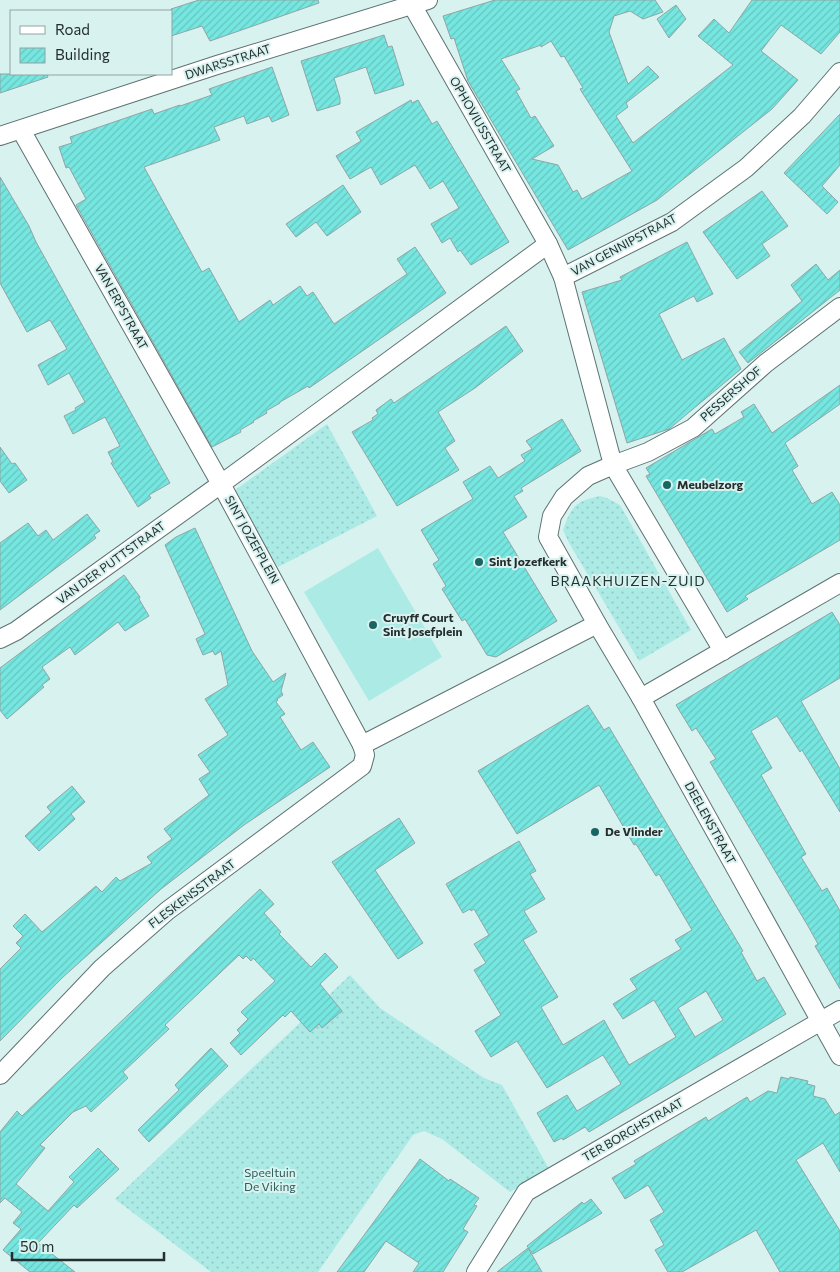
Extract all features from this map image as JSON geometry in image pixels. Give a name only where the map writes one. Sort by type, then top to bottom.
[{"type":"street","name":"DWARSSTRAAT","points":[[0,136],[216,65],[420,3]]},
{"type":"street","name":"OPHOVIUSSTRAAT","points":[[420,3],[548,244]]},
{"type":"street","name":"VAN GENNIPSTRAAT","points":[[563,277],[672,222],[746,168],[802,116],[840,72]]},
{"type":"street","name":"VAN ERPSTRAAT","points":[[21,130],[221,484]]},
{"type":"street","points":[[548,244],[563,277],[613,465],[723,650]]},
{"type":"street","name":"SINT JOZEFPLEIN","points":[[362,745],[221,484],[548,244]]},
{"type":"street","name":"PESSERSHOF","points":[[613,465],[648,452],[693,428],[766,363],[840,307]]},
{"type":"street","points":[[362,745],[597,624],[548,537],[552,516],[564,497],[588,476],[613,465]]},
{"type":"street","name":"VAN DER PUTTSTRAAT","points":[[0,638],[16,631],[221,484]]},
{"type":"street","points":[[641,698],[840,583]]},
{"type":"street","name":"DEELENSTRAAT","points":[[597,624],[641,698],[821,1022]]},
{"type":"street","name":"FLESKENSSTRAAT","points":[[0,1075],[102,968],[167,911],[362,766],[365,755],[362,745]]},
{"type":"street","name":"TER BORGHSTRAAT","points":[[476,1272],[526,1192],[840,1010]]},
{"type":"street","points":[[821,1022],[840,1056]]},
{"type":"green space","points":[[327,424],[377,516],[278,567],[231,493]]},
{"type":"green space","points":[[600,496],[620,505],[691,630],[639,661],[563,530],[575,506],[585,500]]},
{"type":"green space","name":"Cruyff Court Sint Josefplein","points":[[378,548],[442,657],[369,701],[304,592]]},
{"type":"green space","name":"Speeltuin De Viking","points":[[350,975],[380,1008],[484,1078],[502,1085],[549,1169],[510,1192],[442,1139],[424,1131],[413,1135],[318,1272],[211,1272],[115,1199]]},
{"type":"building","points":[[199,0],[318,0],[319,3],[210,41],[202,26],[172,36],[171,9]]},
{"type":"building","points":[[495,0],[655,0],[663,12],[643,19],[630,11],[614,16],[609,32],[628,84],[648,66],[659,77],[626,103],[628,107],[616,116],[633,143],[733,65],[698,36],[714,19],[729,33],[752,0],[840,0],[840,32],[821,54],[781,25],[761,51],[798,80],[772,109],[657,200],[568,250],[468,81],[454,38],[451,39],[443,16]],"holes":[[[551,41],[561,57],[564,56],[583,88],[580,89],[632,171],[582,199],[577,190],[573,192],[558,165],[532,159],[554,146],[535,116],[531,118],[516,91],[520,89],[501,59],[541,45],[541,47]]]},
{"type":"building","points":[[676,5],[686,19],[669,38],[657,19]]},
{"type":"building","points":[[384,35],[388,47],[392,46],[404,85],[375,94],[366,67],[334,78],[340,104],[317,111],[301,61]]},
{"type":"building","points":[[272,67],[289,115],[272,122],[269,116],[247,124],[244,116],[214,127],[220,140],[144,167],[202,272],[209,268],[239,322],[270,300],[273,305],[300,286],[307,296],[313,292],[334,324],[407,274],[397,259],[415,247],[446,293],[309,388],[308,386],[280,402],[266,411],[267,413],[240,430],[241,432],[212,447],[76,205],[86,199],[69,167],[66,168],[59,147],[72,143],[70,137],[152,109],[154,114],[212,95],[209,89]]},
{"type":"building","points":[[0,74],[47,75],[48,77],[0,93]]},
{"type":"building","points":[[411,100],[412,103],[418,100],[432,124],[437,121],[509,242],[471,265],[460,250],[458,252],[450,238],[442,243],[431,224],[459,208],[443,181],[430,189],[415,165],[381,185],[371,167],[350,179],[336,156],[361,141],[356,132]]},
{"type":"building","points":[[840,114],[840,165],[822,186],[838,202],[827,214],[784,173]]},
{"type":"building","points":[[0,177],[29,226],[36,242],[170,483],[149,495],[151,498],[138,507],[111,463],[113,462],[108,452],[120,446],[105,417],[73,434],[64,416],[76,410],[75,408],[85,402],[69,373],[48,385],[38,365],[67,349],[50,320],[27,332],[0,283]]},
{"type":"building","points":[[343,185],[361,212],[327,236],[316,222],[296,237],[286,224]]},
{"type":"building","points":[[762,191],[788,226],[762,244],[770,256],[737,279],[703,232]]},
{"type":"building","points":[[687,242],[713,294],[697,302],[694,296],[659,314],[682,360],[724,338],[741,369],[669,429],[627,443],[582,292],[622,280],[620,277]]},
{"type":"building","points":[[816,264],[828,280],[840,270],[840,290],[748,363],[739,352],[802,301],[791,285]]},
{"type":"building","points":[[506,326],[523,351],[475,388],[438,412],[455,441],[445,448],[459,470],[397,506],[352,432],[373,420],[372,418],[378,414],[376,410],[391,399],[394,403]]},
{"type":"building","points":[[840,385],[840,404],[785,443],[798,466],[792,470],[812,504],[832,492],[840,505],[840,540],[745,596],[748,599],[727,612],[646,476],[650,474],[646,468],[712,429],[715,434],[744,417],[741,412],[754,404],[772,433]]},
{"type":"building","name":"Sint Jozefkerk","points":[[562,419],[581,451],[521,488],[523,491],[514,496],[527,517],[503,532],[557,621],[496,657],[487,655],[465,619],[462,621],[442,589],[446,586],[433,564],[439,560],[421,530],[473,499],[463,482],[490,466],[498,478],[525,461],[521,455],[532,449],[526,441]]},
{"type":"building","points":[[0,447],[27,480],[9,493],[0,481]]},
{"type":"building","points":[[87,514],[100,531],[94,535],[96,538],[0,610],[0,543],[28,523],[38,536],[46,530],[53,540]]},
{"type":"building","points":[[195,528],[252,651],[273,682],[286,673],[281,691],[283,695],[276,702],[285,714],[280,717],[301,750],[313,742],[330,767],[244,825],[161,889],[62,978],[0,1041],[0,969],[21,948],[16,943],[23,936],[13,926],[25,914],[42,932],[96,886],[102,892],[116,877],[120,881],[152,863],[147,857],[172,839],[164,829],[209,795],[199,779],[210,772],[198,755],[228,735],[205,699],[228,685],[221,651],[215,655],[213,651],[203,655],[196,639],[205,634],[165,545],[176,537]]},
{"type":"building","points":[[124,575],[140,597],[139,599],[149,616],[125,631],[118,622],[75,655],[70,647],[42,667],[50,679],[42,685],[44,687],[7,719],[0,710],[0,668]]},
{"type":"building","points":[[832,612],[840,625],[840,678],[801,701],[840,769],[840,812],[802,750],[800,752],[777,716],[751,731],[772,768],[761,775],[806,854],[801,857],[822,891],[827,888],[840,911],[840,989],[815,946],[818,944],[808,926],[710,762],[716,759],[696,728],[692,731],[676,705]]},
{"type":"building","points":[[588,705],[604,730],[609,727],[743,951],[741,952],[757,981],[764,977],[786,1014],[589,1132],[585,1127],[563,1140],[562,1138],[554,1142],[537,1113],[567,1095],[577,1111],[621,1084],[603,1055],[547,1088],[517,1041],[491,1057],[475,1031],[501,1015],[474,970],[486,963],[474,944],[489,935],[474,909],[463,913],[446,884],[519,841],[536,871],[530,874],[545,899],[524,911],[537,932],[523,940],[558,997],[541,1007],[563,1045],[604,1020],[629,1065],[676,1037],[654,1000],[623,1019],[613,1004],[637,989],[630,979],[681,949],[675,940],[692,930],[659,874],[656,876],[636,844],[634,845],[599,785],[517,834],[478,771]],"holes":[[[706,991],[723,1020],[695,1037],[678,1008]]]},
{"type":"building","points":[[72,786],[85,802],[71,814],[75,819],[39,851],[25,836],[51,812],[47,807]]},
{"type":"building","points":[[399,818],[415,843],[375,870],[423,943],[398,959],[332,862]]},
{"type":"building","points":[[260,889],[274,904],[264,913],[281,932],[279,934],[311,967],[325,953],[338,967],[320,984],[342,1011],[322,1028],[319,1024],[310,1032],[291,1011],[285,1017],[283,1015],[241,1055],[230,1043],[240,1033],[237,1030],[248,1019],[241,1012],[275,981],[253,958],[251,961],[246,956],[243,959],[239,955],[165,1025],[169,1029],[123,1072],[128,1078],[91,1112],[86,1106],[73,1112],[40,1145],[45,1148],[16,1184],[48,1211],[74,1182],[69,1177],[98,1148],[119,1169],[77,1208],[74,1205],[38,1243],[75,1272],[30,1272],[3,1250],[21,1229],[13,1223],[22,1212],[5,1198],[0,1203],[0,1132],[17,1111],[22,1116]]},
{"type":"building","points":[[211,1048],[228,1066],[149,1142],[138,1130],[179,1090],[175,1085]]},
{"type":"building","points":[[781,1077],[808,1081],[807,1084],[815,1086],[813,1096],[825,1099],[835,1115],[840,1112],[840,1172],[823,1143],[796,1160],[840,1231],[840,1272],[780,1272],[756,1230],[682,1272],[668,1272],[655,1250],[664,1245],[650,1220],[664,1212],[648,1185],[625,1199],[612,1178],[636,1164],[634,1161],[706,1117],[708,1121],[747,1097],[750,1102],[768,1091],[777,1093]]},
{"type":"building","points":[[420,1159],[449,1181],[450,1179],[479,1198],[474,1205],[477,1206],[463,1229],[468,1232],[443,1272],[413,1272],[419,1263],[386,1241],[364,1272],[337,1272]]},
{"type":"building","points":[[591,1199],[602,1213],[533,1254],[527,1246],[582,1202],[584,1204]]},
{"type":"building","points":[[528,1248],[542,1272],[497,1272]]},
{"type":"place","name":"Meubelzorg","points":[[667,485]]},
{"type":"place","name":"Sint Jozefkerk","points":[[479,562]]},
{"type":"place","name":"Cruyff Court Sint Josefplein","points":[[373,625]]},
{"type":"place","name":"De Vlinder","points":[[595,832]]},
{"type":"district","name":"BRAAKHUIZEN-ZUID","points":[[628,581]]}]
